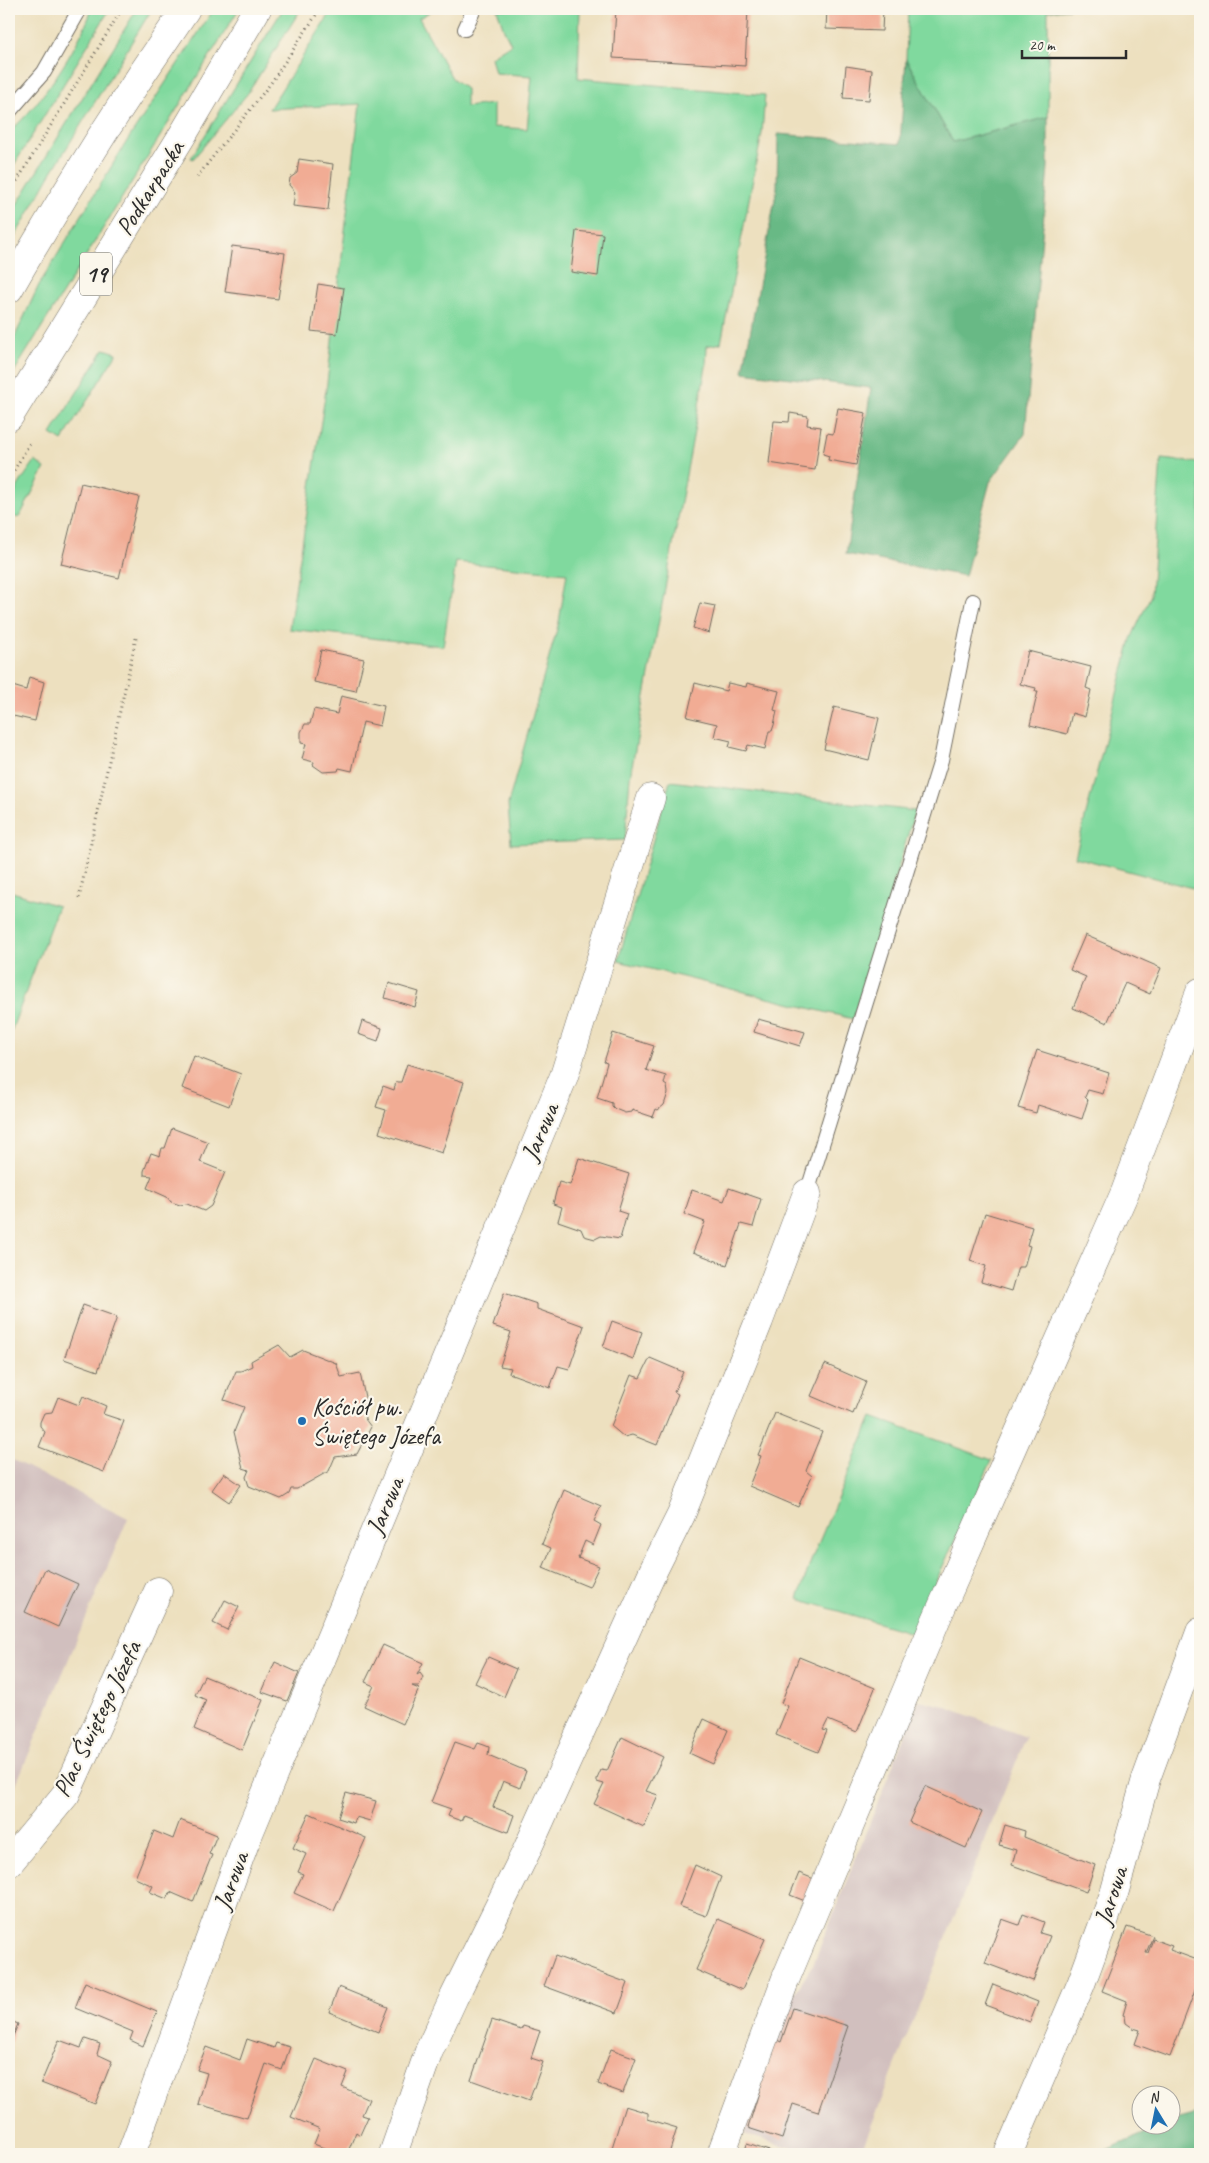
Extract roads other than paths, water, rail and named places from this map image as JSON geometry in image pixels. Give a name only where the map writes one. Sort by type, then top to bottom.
[{"type":"main road","points":[[9,289],[66,191],[143,70],[186,9]]},
{"type":"main road","name":"Podkarpacka","points":[[9,417],[185,131],[257,9]]},
{"type":"main road","name":"Jarowa","points":[[131,2154],[245,1842],[564,1076],[651,798]]},
{"type":"main road","points":[[720,2154],[790,1969],[936,1620],[1125,1192],[1200,992]]},
{"type":"main road","points":[[393,2154],[429,2051],[526,1852],[688,1497],[759,1321],[807,1193]]},
{"type":"main road","name":"Plac Świętego Józefa","points":[[9,1863],[66,1794],[158,1591]]},
{"type":"main road","name":"Jarowa","points":[[1008,2154],[1081,1984],[1114,1894],[1146,1779],[1200,1632]]},
{"type":"lane","points":[[9,112],[44,72],[80,9]]},
{"type":"lane","points":[[465,28],[474,9]]},
{"type":"lane","points":[[807,1193],[940,760],[973,601]]},
{"type":"place","name":"Kościół pw. Świętego Józefa","points":[[302,1421]]}]
